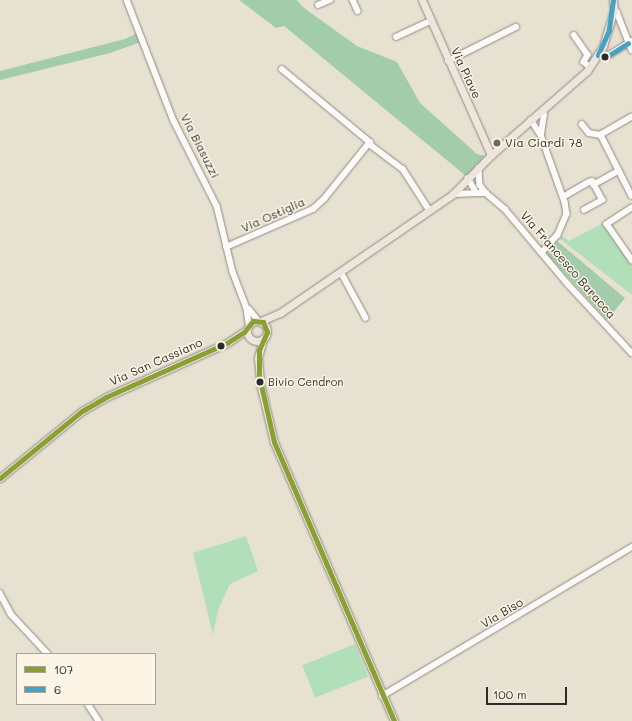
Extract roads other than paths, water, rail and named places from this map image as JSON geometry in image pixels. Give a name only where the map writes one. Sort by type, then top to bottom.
[{"type":"main road","name":"Via Piave","points":[[422,0],[430,21],[491,155]]},
{"type":"main road","points":[[267,330],[260,321],[280,313],[453,194],[491,155],[590,67],[598,55],[614,10],[613,0]]},
{"type":"main road","points":[[258,358],[267,330],[280,313]]},
{"type":"main road","name":"Via San Cassiano","points":[[0,478],[82,411],[106,397],[227,343],[248,327],[260,321]]},
{"type":"main road","points":[[248,327],[258,358],[262,397],[274,442],[394,721]]},
{"type":"main road","name":"Via San Cassiano","points":[[227,343],[251,339],[263,339]]},
{"type":"street","name":"Via Biasuzzi","points":[[127,0],[171,116],[217,206],[226,247],[245,304],[248,327]]},
{"type":"street","points":[[318,5],[330,0]]},
{"type":"street","points":[[353,0],[358,11]]},
{"type":"street","points":[[614,10],[617,12],[632,50]]},
{"type":"street","points":[[396,37],[430,21]]},
{"type":"street","points":[[448,61],[516,27]]},
{"type":"street","points":[[574,35],[588,55],[584,62],[590,67]]},
{"type":"street","points":[[598,55],[606,57],[630,42]]},
{"type":"street","points":[[282,69],[370,142],[372,146],[410,176],[430,211]]},
{"type":"street","points":[[541,135],[544,115],[542,111]]},
{"type":"street","points":[[582,124],[589,133],[601,135],[632,117]]},
{"type":"street","points":[[531,120],[541,135],[563,197],[566,214],[564,225],[542,253]]},
{"type":"street","points":[[601,135],[632,196]]},
{"type":"street","name":"Via Ostiglia","points":[[226,247],[313,209],[324,199],[370,142]]},
{"type":"street","points":[[479,168],[480,185]]},
{"type":"street","points":[[563,197],[618,171]]},
{"type":"street","points":[[468,178],[476,192]]},
{"type":"street","name":"Via Francesco Baracca","points":[[468,178],[480,185],[486,194],[506,209],[542,253],[632,353]]},
{"type":"street","points":[[584,210],[602,200],[591,183]]},
{"type":"street","name":"Via Francesco Baracca","points":[[453,194],[476,192],[486,194]]},
{"type":"street","points":[[632,208],[607,224],[632,260]]},
{"type":"street","points":[[341,272],[366,318]]},
{"type":"street","name":"Via Biasuzzi","points":[[245,304],[260,321]]},
{"type":"street","name":"Via Biso","points":[[382,696],[632,547]]},
{"type":"street","points":[[0,593],[11,614],[47,653]]},
{"type":"street","points":[[89,705],[99,721]]},
{"type":"place","name":"Via Ciardi 78","points":[[497,143]]},
{"type":"place","name":"Bivio Cendron","points":[[260,382]]}]
